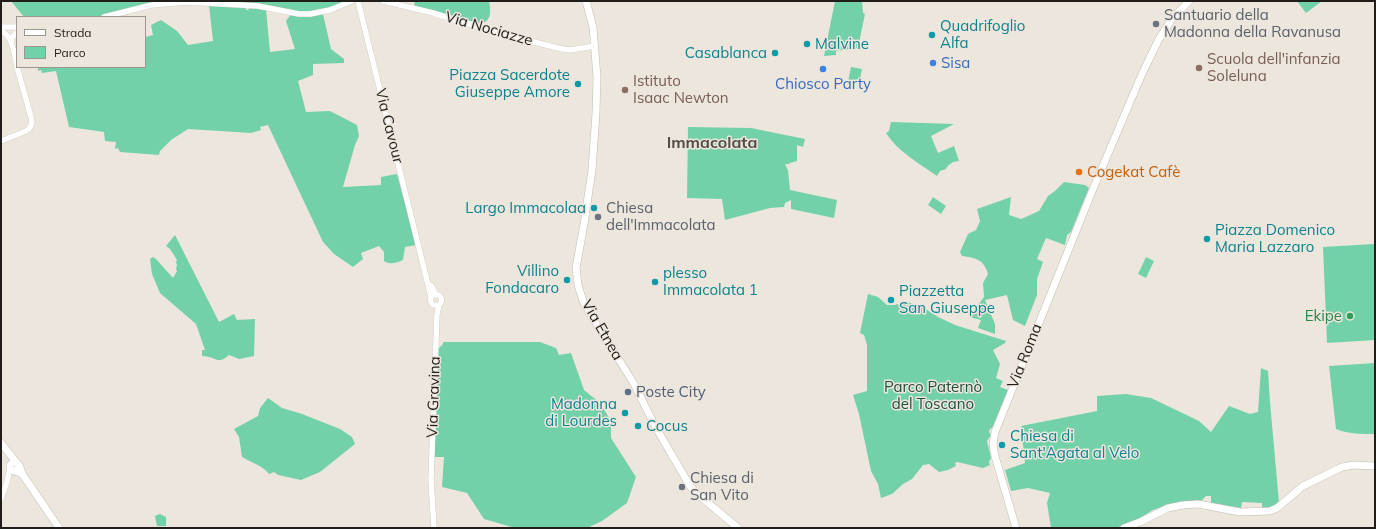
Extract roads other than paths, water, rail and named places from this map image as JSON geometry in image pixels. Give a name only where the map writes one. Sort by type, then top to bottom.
[{"type":"main road","name":"Via Etnea","points":[[586,1],[593,27],[595,46],[597,77],[596,113],[592,170],[576,268],[578,285],[583,301],[633,382],[690,486],[695,492],[738,528]]},
{"type":"main road","name":"Via Roma","points":[[1016,528],[995,456],[993,444],[995,432],[1093,189],[1142,74],[1159,39],[1172,19],[1189,1]]},
{"type":"main road","points":[[1,443],[14,467]]},
{"type":"main road","points":[[1,447],[14,467],[23,474],[59,528]]},
{"type":"main road","points":[[1124,528],[1168,508],[1183,505],[1198,504],[1240,512],[1270,511],[1277,508],[1303,486],[1342,467],[1354,464],[1375,466]]},
{"type":"street","points":[[108,16],[152,5],[187,2],[258,6],[299,14],[310,14],[324,12],[352,1]]},
{"type":"street","name":"Via Cavour","points":[[359,1],[415,227],[434,296]]},
{"type":"street","name":"Via Nociazze","points":[[383,1],[434,13],[506,35],[570,50],[595,46]]},
{"type":"street","points":[[1,28],[16,27]]},
{"type":"street","points":[[1,31],[5,33],[11,42],[16,62]]},
{"type":"street","points":[[11,42],[12,37],[16,34]]},
{"type":"street","points":[[1,141],[29,130],[32,121],[18,68]]},
{"type":"street","points":[[434,296],[441,298],[441,302],[436,305],[430,302],[434,296]]},
{"type":"street","name":"Via Gravina","points":[[434,528],[432,480],[436,305]]},
{"type":"street","points":[[1,499],[14,467]]},
{"type":"place","name":"Santuario della Madonna della Ravanusa","points":[[1156,24]]},
{"type":"place","name":"Quadrifoglio Alfa","points":[[932,35]]},
{"type":"place","name":"Malvine","points":[[807,44]]},
{"type":"place","name":"Casablanca","points":[[775,53]]},
{"type":"place","name":"Sisa","points":[[933,63]]},
{"type":"place","name":"Scuola dell'infanzia Soleluna","points":[[1199,68]]},
{"type":"place","name":"Chiosco Party","points":[[823,69]]},
{"type":"place","name":"Piazza Sacerdote Giuseppe Amore","points":[[578,84]]},
{"type":"place","name":"Istituto Isaac Newton","points":[[625,90]]},
{"type":"place","name":"Cogekat Cafè","points":[[1079,172]]},
{"type":"place","name":"Largo Immacolaa","points":[[594,208]]},
{"type":"place","name":"Chiesa dell'Immacolata","points":[[598,217]]},
{"type":"place","name":"Piazza Domenico Maria Lazzaro","points":[[1207,239]]},
{"type":"place","name":"Villino Fondacaro","points":[[567,280]]},
{"type":"place","name":"plesso Immacolata 1","points":[[655,282]]},
{"type":"place","name":"Piazzetta San Giuseppe","points":[[891,300]]},
{"type":"place","name":"Ekipe","points":[[1350,316]]},
{"type":"place","name":"Poste City","points":[[628,392]]},
{"type":"place","name":"Madonna di Lourdes","points":[[625,413]]},
{"type":"place","name":"Cocus","points":[[638,426]]},
{"type":"place","name":"Chiesa di Sant'Agata al Velo","points":[[1002,445]]},
{"type":"place","name":"Chiesa di San Vito","points":[[682,487]]},
{"type":"district","name":"Immacolata","points":[[712,143]]},
{"type":"park label","name":"Parco Paternò del Toscano","points":[[933,396]]}]
